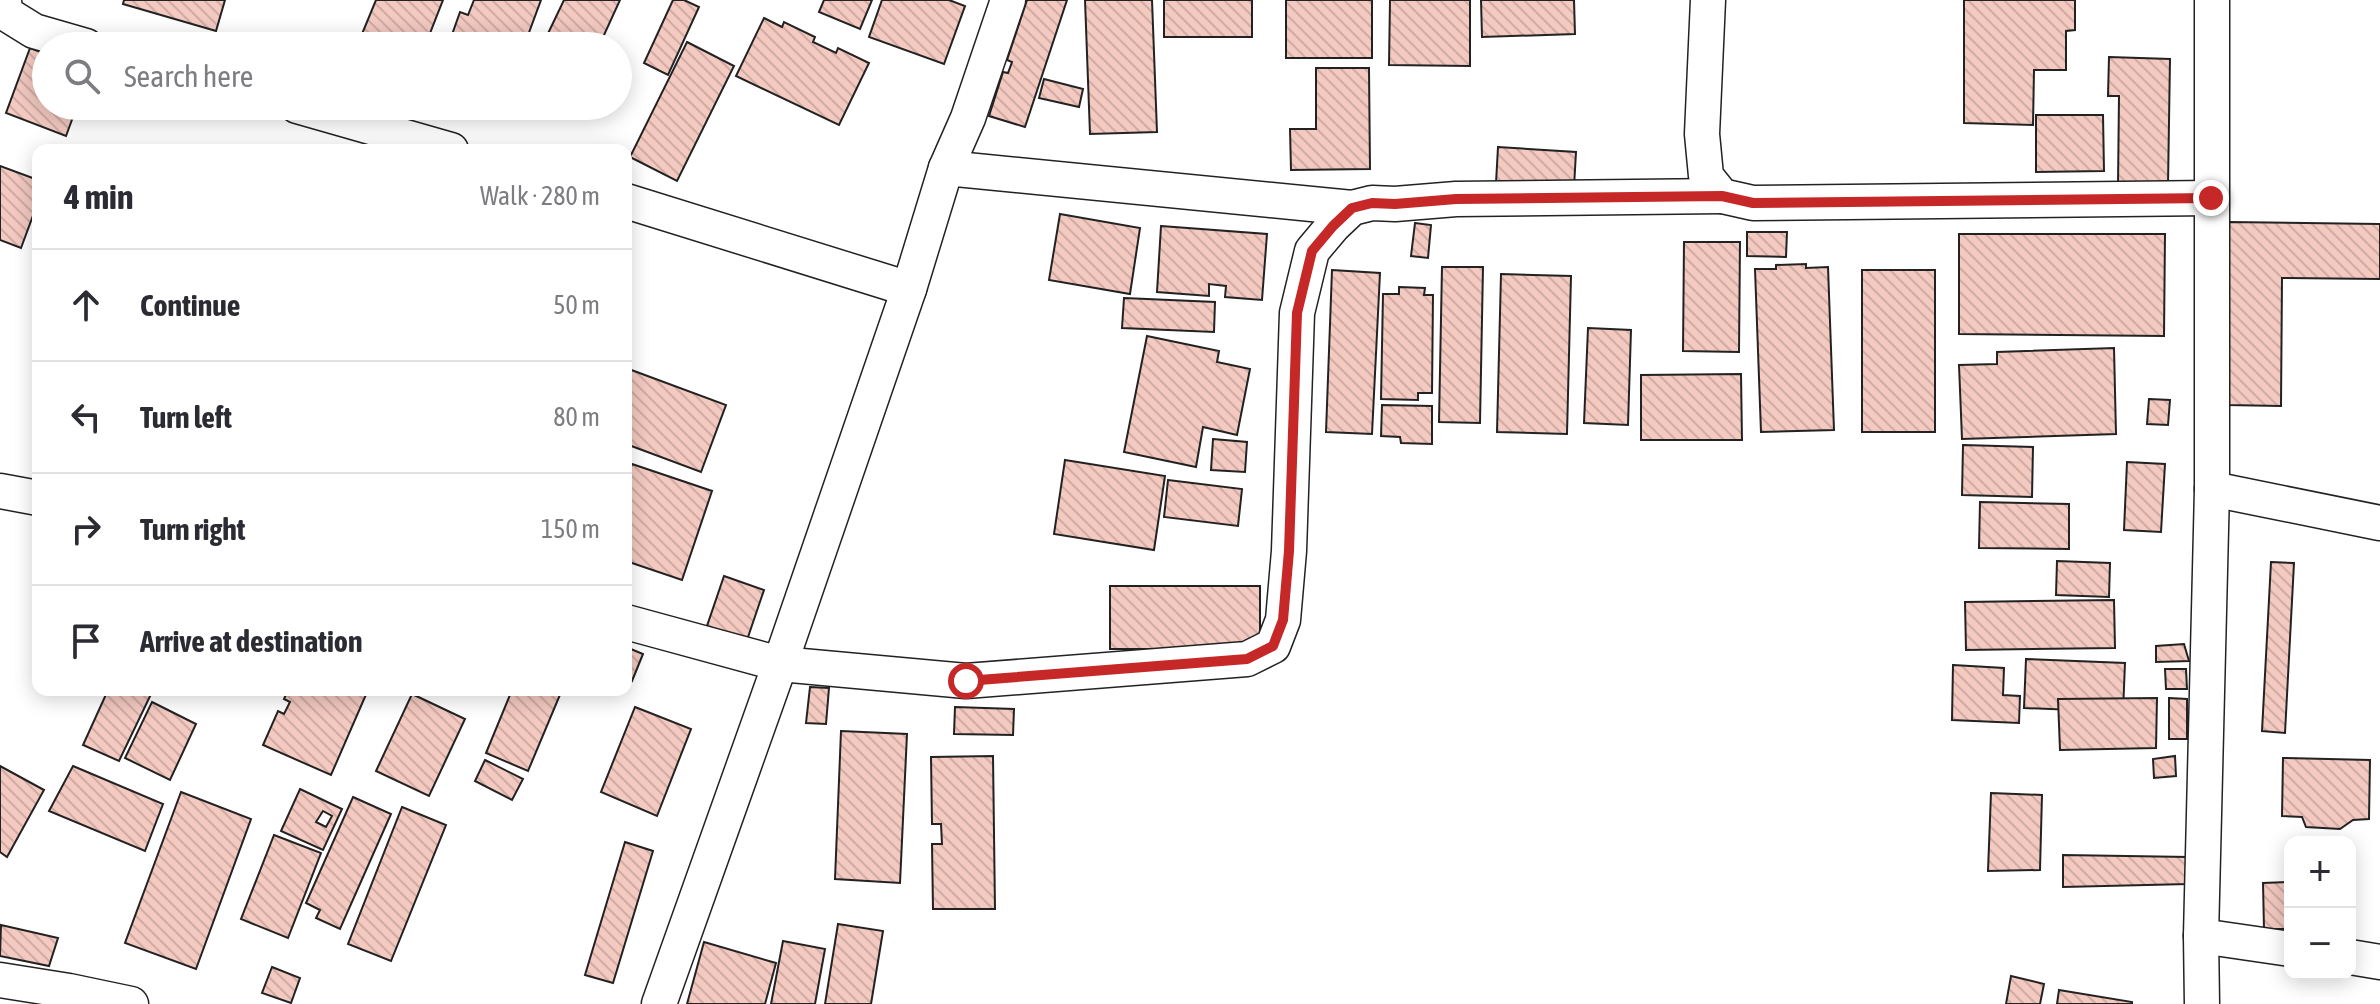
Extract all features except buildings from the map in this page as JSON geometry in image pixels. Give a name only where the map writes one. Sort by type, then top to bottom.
[{"type":"street","points":[[659,1004],[909,289],[946,168],[968,118],[1008,0]]},
{"type":"street","points":[[1708,0],[1702,134],[1706,176],[1722,196]]},
{"type":"street","points":[[2202,1004],[2212,489],[2212,0]]},
{"type":"street","points":[[3,10],[37,32]]},
{"type":"street","points":[[346,120],[430,144]]},
{"type":"street","points":[[946,168],[1352,208],[1372,203],[1456,199],[1722,196],[1753,203],[2211,198]]},
{"type":"street","points":[[632,203],[909,289]]},
{"type":"street","points":[[632,624],[780,664],[966,681],[1247,659],[1273,646],[1283,620],[1289,551],[1297,313],[1312,251],[1352,208]]},
{"type":"street","points":[[2212,489],[2380,523]]},
{"type":"street","points":[[0,491],[32,497]]},
{"type":"street","points":[[2201,936],[2284,948]]},
{"type":"street","points":[[2356,958],[2380,962]]},
{"type":"street","points":[[0,980],[131,1004]]},
{"type":"route","points":[[966,681],[1247,659],[1273,646],[1283,620],[1289,551],[1297,313],[1312,251],[1352,208],[1372,203],[1456,199],[1722,196],[1753,203],[2211,198]]}]
